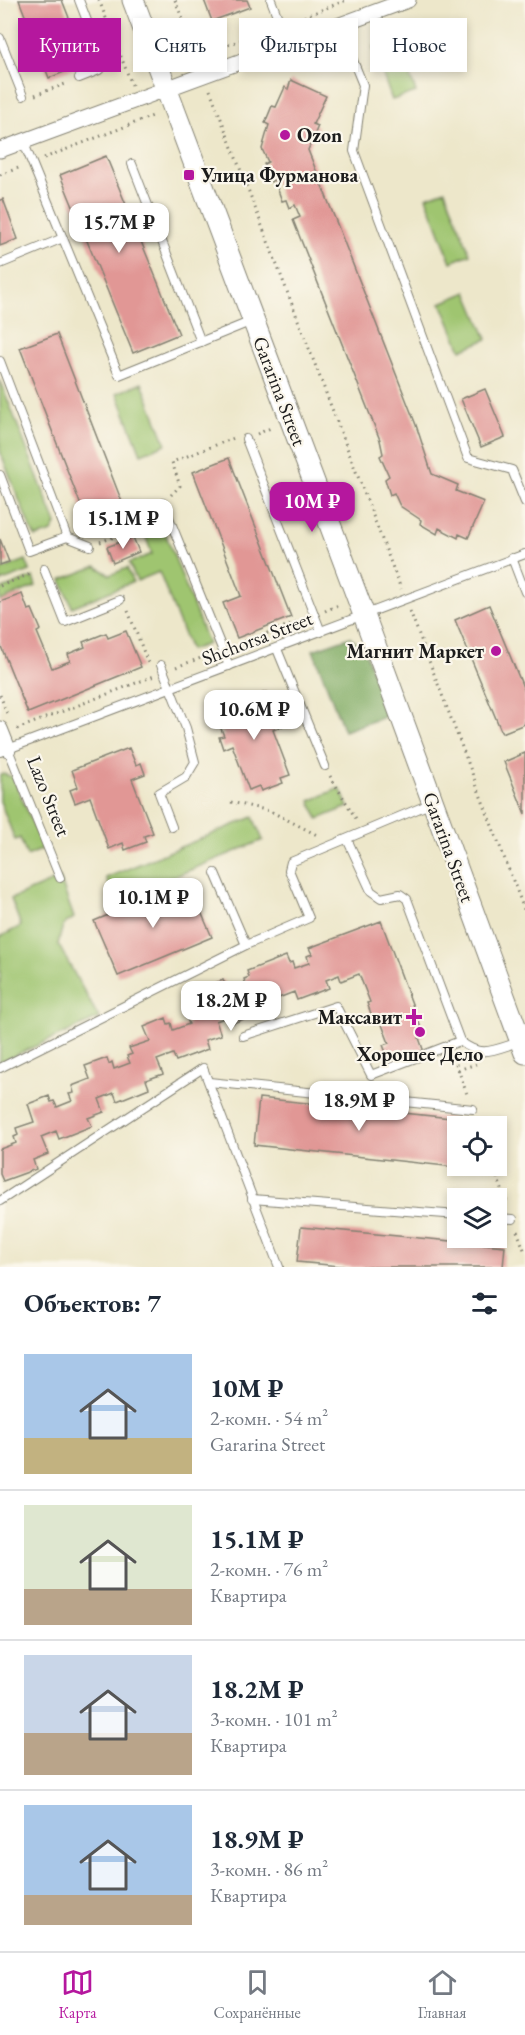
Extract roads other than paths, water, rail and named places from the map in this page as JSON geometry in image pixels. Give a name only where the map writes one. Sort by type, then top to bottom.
[{"type":"main road","name":"Gararina Street","points":[[133,0],[433,802],[518,1014],[523,1047]]},
{"type":"street","points":[[358,19],[408,0]]},
{"type":"street","points":[[0,150],[163,80],[204,75],[239,62]]},
{"type":"street","name":"Lazo Street","points":[[4,751],[8,727]]},
{"type":"lane","points":[[79,0],[104,65],[99,70],[79,78]]},
{"type":"lane","points":[[271,0],[278,18]]},
{"type":"lane","points":[[0,38],[23,96]]},
{"type":"lane","points":[[358,72],[363,85],[354,152],[468,458],[512,470],[525,502]]},
{"type":"lane","points":[[23,141],[119,375],[254,320]]},
{"type":"lane","points":[[132,164],[201,342]]},
{"type":"lane","points":[[0,264],[63,238]]},
{"type":"lane","points":[[0,361],[67,537]]},
{"type":"lane","points":[[246,439],[321,632]]},
{"type":"lane","points":[[0,476],[29,551],[67,537],[90,546]]},
{"type":"lane","points":[[163,503],[229,666]]},
{"type":"lane","name":"Shchorsa Street","points":[[4,751],[525,554]]},
{"type":"lane","points":[[512,558],[525,592]]},
{"type":"lane","points":[[44,569],[64,622],[123,603]]},
{"type":"lane","points":[[277,649],[324,766]]},
{"type":"lane","points":[[163,668],[186,728],[195,762],[186,777],[159,793],[172,827]]},
{"type":"lane","name":"Lazo Street","points":[[4,751],[60,878]]},
{"type":"lane","points":[[0,1068],[246,945],[309,918],[289,870],[291,862],[433,802]]},
{"type":"lane","points":[[347,839],[371,891],[381,898],[400,894],[407,899],[460,1041],[470,1050],[485,1053],[523,1047]]},
{"type":"lane","points":[[215,873],[246,945]]},
{"type":"lane","points":[[243,1036],[336,1006],[371,1075],[460,1041]]},
{"type":"lane","points":[[0,1201],[202,1068],[279,1267]]},
{"type":"lane","points":[[209,1082],[473,1109]]},
{"type":"lane","points":[[252,1198],[447,1214]]},
{"type":"lane","points":[[507,1219],[513,1219]]},
{"type":"place","name":"Ozon","points":[[285,135]]},
{"type":"place","name":"Улица Фурманова","points":[[189,175]]},
{"type":"place","name":"Магнит Маркет","points":[[496,651]]},
{"type":"place","name":"Максавит","points":[[414,1017]]},
{"type":"place","name":"Хорошее Дело","points":[[420,1032]]}]
